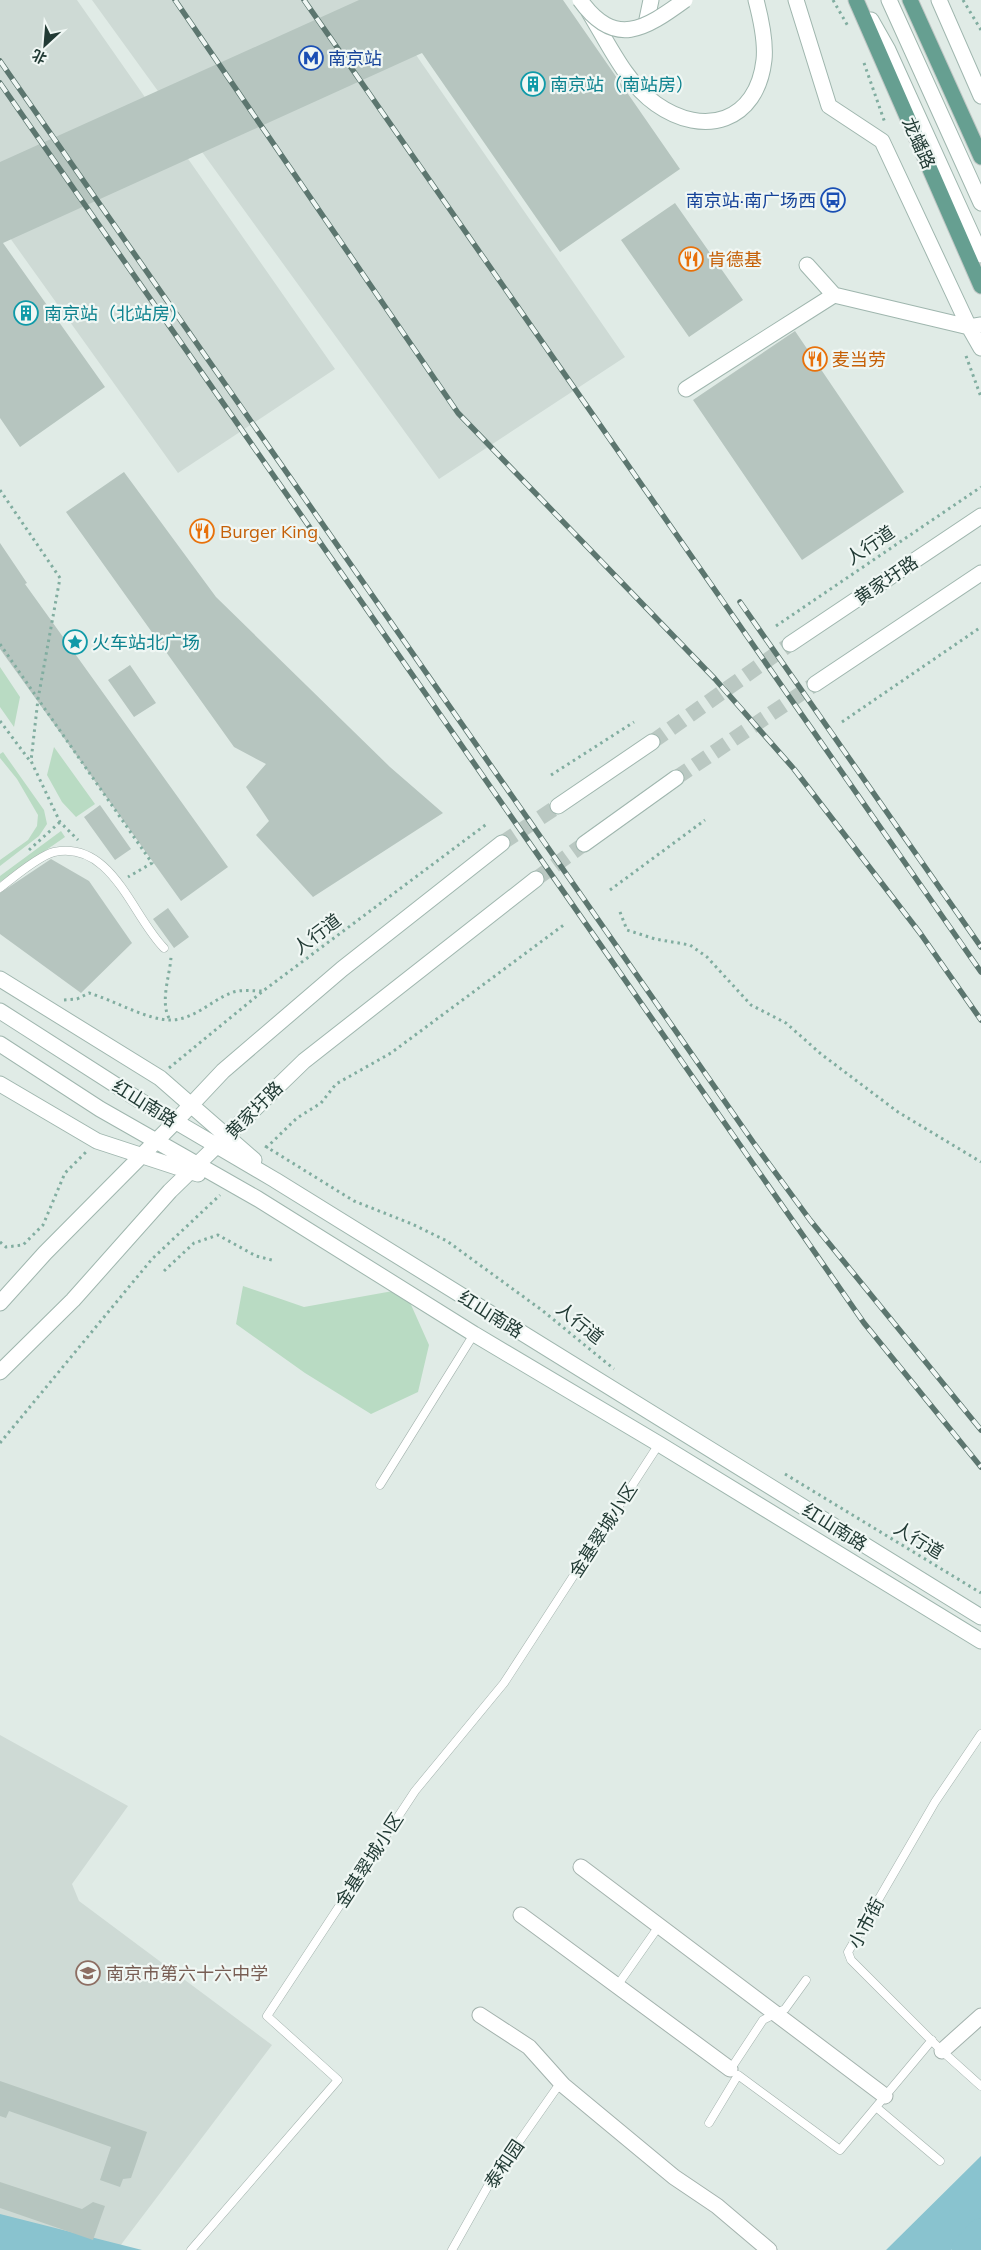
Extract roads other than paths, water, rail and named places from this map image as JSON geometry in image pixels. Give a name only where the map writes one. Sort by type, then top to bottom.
[{"type":"main road","name":"龙蟠路","points":[[857,0],[981,286]]},
{"type":"main road","points":[[910,0],[981,157]]},
{"type":"street","points":[[646,24],[651,0]]},
{"type":"street","points":[[584,6],[613,29],[629,32],[685,0]]},
{"type":"street","points":[[584,6],[640,90],[656,104],[682,118],[696,122],[712,122],[734,116],[740,111],[754,93],[760,79],[764,59],[762,20],[756,0]]},
{"type":"street","points":[[796,0],[829,106],[882,141],[975,326],[981,348]]},
{"type":"street","name":"龙蟠路","points":[[857,0],[888,50],[981,256]]},
{"type":"street","name":"龙蟠路","points":[[889,0],[981,202]]},
{"type":"street","points":[[939,0],[981,96]]},
{"type":"street","points":[[807,265],[834,295],[975,326]]},
{"type":"street","points":[[686,389],[834,295]]},
{"type":"street","name":"黄家圩路","points":[[790,644],[981,516]]},
{"type":"street","points":[[815,684],[981,573]]},
{"type":"street","points":[[558,806],[652,742]]},
{"type":"street","points":[[584,844],[676,778]]},
{"type":"street","points":[[0,1303],[223,1071],[342,969],[502,843]]},
{"type":"street","name":"黄家圩路","points":[[0,1372],[73,1300],[159,1203],[304,1061],[536,879]]},
{"type":"street","points":[[0,979],[160,1078],[191,1106],[222,1142],[254,1161],[275,1180]]},
{"type":"street","name":"红山南路","points":[[0,1011],[176,1122],[222,1142],[275,1180],[981,1618]]},
{"type":"street","name":"红山南路","points":[[0,1044],[194,1168],[228,1182],[474,1334],[659,1444],[981,1641]]},
{"type":"street","points":[[0,1084],[97,1141],[142,1156],[194,1168]]},
{"type":"street","points":[[581,1867],[881,2101]]},
{"type":"street","points":[[521,1916],[734,2072]]},
{"type":"street","points":[[480,2014],[529,2047],[564,2085],[667,2171],[717,2206],[769,2250]]},
{"type":"street","points":[[937,2045],[981,2016]]},
{"type":"lane","points":[[0,888],[53,852],[85,854],[97,859],[119,883],[152,936],[164,948]]},
{"type":"lane","points":[[380,1485],[474,1334]]},
{"type":"lane","name":"金基翠城小区","points":[[191,2250],[338,2080],[267,2016],[415,1791],[504,1683],[659,1444]]},
{"type":"lane","name":"小市街","points":[[981,1734],[935,1802],[848,1952],[852,1960],[981,2086]]},
{"type":"lane","points":[[617,1986],[659,1926]]},
{"type":"lane","points":[[709,2123],[762,2020],[785,2009],[806,1980]]},
{"type":"lane","points":[[734,2072],[840,2150],[881,2101],[937,2045]]},
{"type":"lane","name":"泰和园","points":[[452,2250],[494,2178],[551,2096],[564,2085]]},
{"type":"lane","points":[[881,2101],[940,2161]]},
{"type":"water","points":[[981,2156],[981,2222],[951,2250],[886,2250]]},
{"type":"water","points":[[0,2214],[142,2250],[0,2250]]},
{"type":"waterway","points":[[967,2250],[981,2234]]},
{"type":"tunnel","points":[[652,742],[790,644]]},
{"type":"tunnel","points":[[676,778],[815,684]]},
{"type":"tunnel","points":[[502,843],[558,806]]},
{"type":"tunnel","points":[[536,879],[584,844]]},
{"type":"railway","points":[[175,0],[458,413],[715,679],[794,769],[920,933],[981,1020]]},
{"type":"railway","points":[[304,0],[981,972]]},
{"type":"railway","points":[[0,61],[753,1142],[810,1220],[981,1430]]},
{"type":"railway","points":[[0,83],[864,1323],[981,1467]]},
{"type":"railway","points":[[740,602],[981,947]]},
{"type":"place","name":"南京站","points":[[311,58]]},
{"type":"place","name":"南京站（南站房）","points":[[533,84]]},
{"type":"place","name":"南京站·南广场西","points":[[833,200]]},
{"type":"place","name":"肯德基","points":[[691,259]]},
{"type":"place","name":"南京站（北站房）","points":[[26,313]]},
{"type":"place","name":"麦当劳","points":[[815,359]]},
{"type":"place","name":"Burger King","points":[[202,531]]},
{"type":"place","name":"火车站北广场","points":[[75,642]]},
{"type":"place","name":"南京市第六十六中学","points":[[88,1973]]}]
